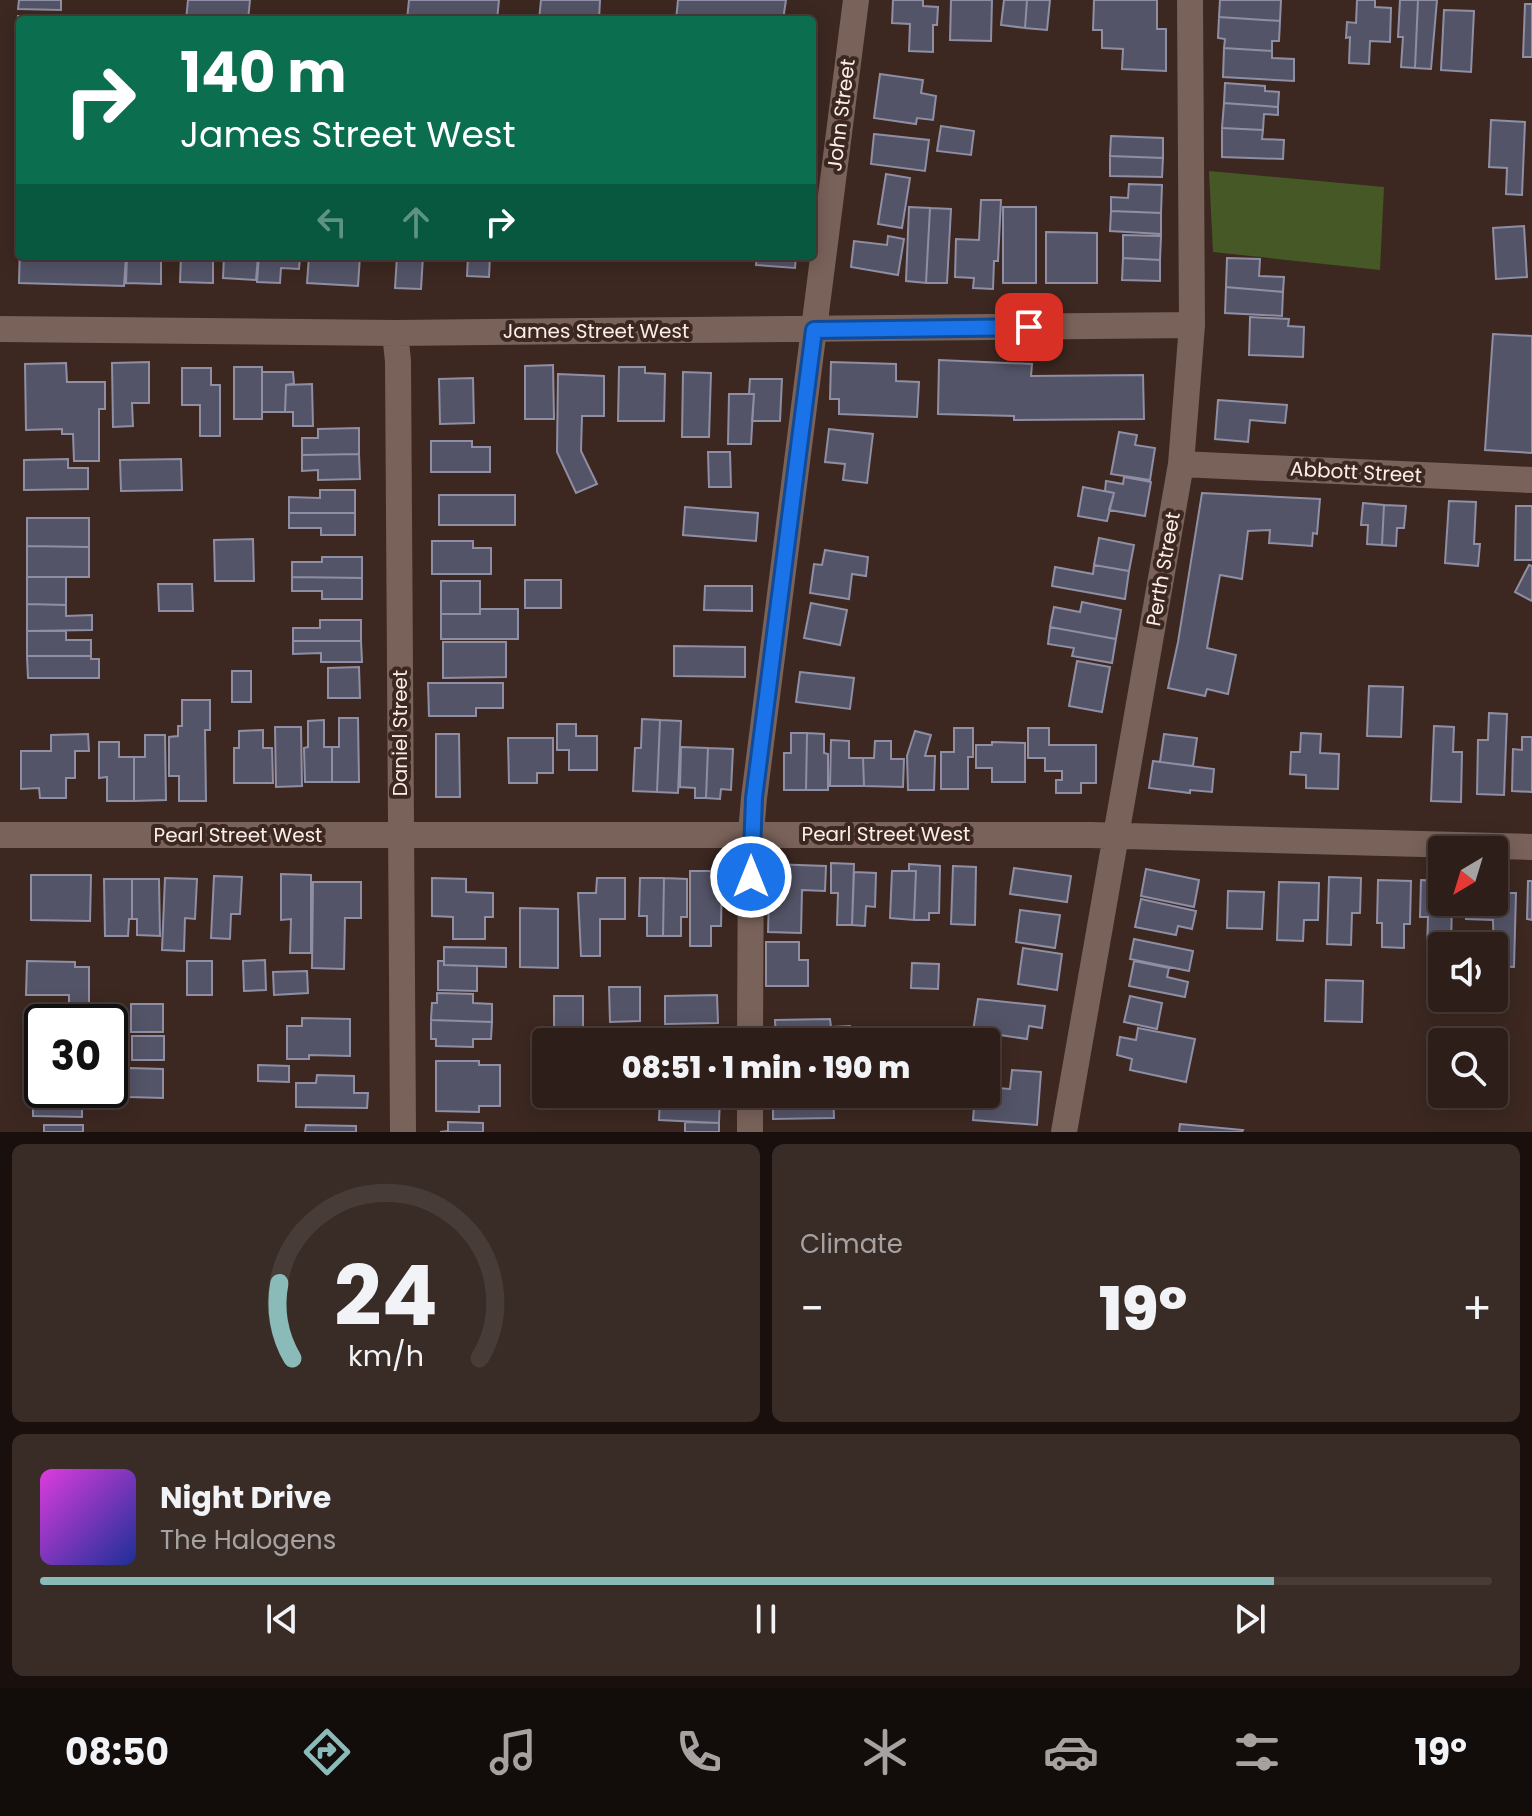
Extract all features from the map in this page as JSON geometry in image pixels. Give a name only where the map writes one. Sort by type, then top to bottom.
[{"type":"street","name":"John Street","points":[[750,1028],[751,833],[856,0]]},
{"type":"street","name":"Perth Street","points":[[1064,1132],[1181,464],[1192,325],[1190,0]]},
{"type":"street","name":"James Street West","points":[[0,329],[395,333],[1192,325]]},
{"type":"street","name":"Daniel Street","points":[[395,333],[398,361],[403,1132]]},
{"type":"street","name":"Abbott Street","points":[[1181,464],[1532,480]]},
{"type":"street","name":"Pearl Street West","points":[[0,835],[751,833],[1116,836],[1532,847]]},
{"type":"street","points":[[750,1108],[750,1132]]},
{"type":"green space","points":[[1209,171],[1384,187],[1380,270],[1213,252]]},
{"type":"building","points":[[19,0],[61,0],[61,10],[18,9]]},
{"type":"building","points":[[188,0],[250,0],[248,16],[186,16]]},
{"type":"building","points":[[409,0],[499,0],[497,16],[407,16]]},
{"type":"building","points":[[541,0],[600,0],[599,16],[539,16]]},
{"type":"building","points":[[678,0],[786,0],[784,16],[676,16]]},
{"type":"building","points":[[893,0],[923,0],[923,6],[938,7],[937,25],[933,25],[933,52],[909,51],[910,24],[892,23]]},
{"type":"building","points":[[951,0],[992,0],[991,41],[950,40]]},
{"type":"building","points":[[1004,0],[1027,0],[1025,28],[1001,25]]},
{"type":"building","points":[[1027,0],[1050,0],[1047,30],[1025,28]]},
{"type":"building","points":[[1094,0],[1157,0],[1157,29],[1166,29],[1166,71],[1122,69],[1123,49],[1102,48],[1102,30],[1093,30]]},
{"type":"building","points":[[1220,0],[1281,0],[1280,21],[1219,17]]},
{"type":"building","points":[[1357,0],[1375,0],[1375,7],[1391,8],[1390,42],[1370,41],[1369,64],[1349,63],[1347,22],[1356,23]]},
{"type":"building","points":[[1400,0],[1418,0],[1415,68],[1401,67],[1403,37],[1398,37]]},
{"type":"building","points":[[1418,0],[1437,0],[1431,69],[1415,68]]},
{"type":"building","points":[[1525,4],[1532,4],[1532,57],[1523,57]]},
{"type":"building","points":[[1444,10],[1474,11],[1471,72],[1441,70]]},
{"type":"building","points":[[1219,17],[1280,21],[1279,41],[1272,41],[1272,51],[1224,48],[1225,39],[1218,38]]},
{"type":"building","points":[[1224,48],[1272,51],[1272,58],[1294,59],[1294,81],[1223,77]]},
{"type":"building","points":[[880,74],[923,80],[921,93],[936,96],[933,120],[917,118],[916,124],[874,118]]},
{"type":"building","points":[[1225,83],[1265,86],[1265,91],[1279,92],[1278,107],[1224,103]]},
{"type":"building","points":[[1224,103],[1278,107],[1278,115],[1264,114],[1263,130],[1222,128]]},
{"type":"building","points":[[1491,120],[1525,122],[1522,195],[1506,194],[1507,168],[1489,167]]},
{"type":"building","points":[[941,126],[974,131],[971,155],[937,151]]},
{"type":"building","points":[[1222,128],[1263,130],[1262,139],[1284,140],[1283,159],[1222,157]]},
{"type":"building","points":[[874,134],[929,140],[925,171],[871,164]]},
{"type":"building","points":[[1111,136],[1163,138],[1163,158],[1110,156]]},
{"type":"building","points":[[1110,156],[1163,158],[1162,177],[1110,176]]},
{"type":"building","points":[[886,174],[910,178],[902,228],[878,224]]},
{"type":"building","points":[[1129,184],[1162,185],[1161,213],[1111,211],[1111,197],[1128,198]]},
{"type":"building","points":[[981,200],[1001,200],[998,261],[994,261],[993,289],[973,288],[974,278],[955,277],[956,239],[979,240]]},
{"type":"building","points":[[909,207],[930,208],[926,283],[906,281]]},
{"type":"building","points":[[1003,207],[1036,207],[1036,283],[1003,283]]},
{"type":"building","points":[[930,208],[951,209],[947,283],[926,283]]},
{"type":"building","points":[[1111,211],[1161,213],[1161,234],[1110,231]]},
{"type":"building","points":[[1524,226],[1527,277],[1496,279],[1493,228]]},
{"type":"building","points":[[1046,232],[1097,233],[1097,283],[1046,283]]},
{"type":"building","points":[[1123,235],[1161,236],[1160,260],[1123,258]]},
{"type":"building","points":[[888,236],[904,239],[898,275],[851,267],[854,241],[887,245]]},
{"type":"building","points":[[1123,258],[1160,260],[1160,281],[1122,280]]},
{"type":"building","points":[[1227,258],[1260,259],[1259,276],[1284,277],[1283,292],[1226,287]]},
{"type":"building","points":[[20,260],[126,260],[124,286],[19,283]]},
{"type":"building","points":[[127,260],[161,260],[161,284],[126,283]]},
{"type":"building","points":[[181,260],[213,260],[213,283],[180,282]]},
{"type":"building","points":[[224,260],[258,260],[256,280],[223,278]]},
{"type":"building","points":[[259,260],[300,260],[299,269],[281,268],[280,283],[257,282]]},
{"type":"building","points":[[309,260],[360,260],[358,286],[307,283]]},
{"type":"building","points":[[397,260],[423,260],[421,289],[395,288]]},
{"type":"building","points":[[468,260],[490,260],[489,277],[467,276]]},
{"type":"building","points":[[757,260],[796,260],[795,268],[756,265]]},
{"type":"building","points":[[1226,287],[1283,292],[1282,316],[1225,313]]},
{"type":"building","points":[[1250,317],[1289,319],[1288,326],[1304,327],[1303,357],[1249,355]]},
{"type":"building","points":[[1493,334],[1532,336],[1532,453],[1485,450]]},
{"type":"building","points":[[939,360],[1032,364],[1031,376],[1143,375],[1144,419],[1014,420],[1014,416],[938,414]]},
{"type":"building","points":[[149,362],[149,403],[132,403],[133,426],[113,427],[112,363]]},
{"type":"building","points":[[831,362],[896,364],[896,381],[919,382],[917,417],[839,414],[839,399],[830,399]]},
{"type":"building","points":[[66,363],[67,382],[105,382],[105,409],[99,409],[99,461],[74,461],[73,434],[62,434],[62,429],[26,430],[25,364]]},
{"type":"building","points":[[553,365],[554,419],[525,419],[525,366]]},
{"type":"building","points":[[234,367],[262,367],[262,419],[234,419]]},
{"type":"building","points":[[619,367],[645,367],[645,373],[665,374],[664,421],[618,421]]},
{"type":"building","points":[[182,368],[211,368],[211,385],[220,385],[220,436],[200,436],[200,405],[182,405]]},
{"type":"building","points":[[262,372],[293,372],[294,384],[286,385],[285,412],[262,412]]},
{"type":"building","points":[[683,372],[711,373],[709,437],[682,437]]},
{"type":"building","points":[[558,374],[604,376],[604,416],[582,416],[581,451],[597,484],[576,493],[557,452]]},
{"type":"building","points":[[473,378],[474,423],[440,424],[439,379]]},
{"type":"building","points":[[750,379],[782,379],[780,421],[752,421],[754,394],[749,394]]},
{"type":"building","points":[[312,384],[313,426],[293,426],[293,412],[285,412],[286,385]]},
{"type":"building","points":[[729,394],[754,394],[751,444],[728,444]]},
{"type":"building","points":[[1218,400],[1287,405],[1285,423],[1250,420],[1248,442],[1215,439]]},
{"type":"building","points":[[359,428],[359,454],[302,455],[302,438],[318,438],[318,429]]},
{"type":"building","points":[[829,429],[873,434],[867,483],[843,480],[845,464],[825,462]]},
{"type":"building","points":[[1119,432],[1137,435],[1135,445],[1155,448],[1150,480],[1111,474]]},
{"type":"building","points":[[431,441],[472,441],[472,447],[490,447],[490,472],[431,472]]},
{"type":"building","points":[[708,452],[730,452],[731,487],[709,487]]},
{"type":"building","points":[[359,454],[360,479],[318,480],[318,470],[302,471],[302,455]]},
{"type":"building","points":[[68,459],[68,468],[88,468],[88,489],[24,490],[24,460]]},
{"type":"building","points":[[181,459],[182,490],[121,491],[120,460]]},
{"type":"building","points":[[1124,477],[1151,482],[1145,516],[1109,510],[1114,493],[1105,491],[1106,481],[1123,484]]},
{"type":"building","points":[[1083,487],[1114,493],[1107,521],[1078,516]]},
{"type":"building","points":[[320,490],[355,490],[355,513],[289,513],[289,497],[320,498]]},
{"type":"building","points":[[1202,493],[1320,499],[1317,534],[1313,533],[1312,546],[1269,543],[1270,530],[1248,531],[1242,579],[1220,575],[1207,648],[1236,655],[1228,694],[1207,689],[1205,696],[1168,688]]},
{"type":"building","points":[[439,495],[515,495],[515,525],[439,525]]},
{"type":"building","points":[[1449,501],[1476,502],[1474,544],[1480,544],[1478,566],[1445,563]]},
{"type":"building","points":[[1363,503],[1384,505],[1382,545],[1367,544],[1368,525],[1361,525]]},
{"type":"building","points":[[1384,505],[1406,506],[1404,528],[1397,528],[1396,546],[1382,545]]},
{"type":"building","points":[[1516,506],[1532,506],[1532,560],[1515,560]]},
{"type":"building","points":[[685,507],[758,513],[756,541],[683,535]]},
{"type":"building","points":[[289,513],[355,513],[355,535],[321,535],[321,528],[289,528]]},
{"type":"building","points":[[27,518],[89,518],[89,547],[27,546]]},
{"type":"building","points":[[1099,538],[1134,545],[1129,571],[1094,565]]},
{"type":"building","points":[[253,539],[254,581],[215,581],[214,540]]},
{"type":"building","points":[[432,541],[473,541],[473,548],[491,548],[491,574],[432,574]]},
{"type":"building","points":[[27,546],[89,547],[89,577],[27,577]]},
{"type":"building","points":[[825,550],[868,557],[866,576],[852,574],[849,599],[810,593],[814,564],[822,565]]},
{"type":"building","points":[[322,557],[362,557],[362,578],[292,577],[292,562],[322,562]]},
{"type":"building","points":[[1094,565],[1129,571],[1125,599],[1052,586],[1055,567],[1093,574]]},
{"type":"building","points":[[1529,565],[1532,566],[1532,601],[1515,592]]},
{"type":"building","points":[[27,577],[66,577],[66,605],[27,604]]},
{"type":"building","points":[[292,577],[362,578],[362,599],[322,599],[322,591],[292,591]]},
{"type":"building","points":[[525,580],[561,580],[561,608],[525,608]]},
{"type":"building","points":[[441,581],[480,581],[480,614],[441,614]]},
{"type":"building","points":[[158,584],[192,584],[193,611],[159,611]]},
{"type":"building","points":[[705,586],[752,586],[752,611],[704,610]]},
{"type":"building","points":[[1082,602],[1121,610],[1116,639],[1050,627],[1054,607],[1080,612]]},
{"type":"building","points":[[811,603],[847,610],[840,645],[804,638]]},
{"type":"building","points":[[27,604],[66,605],[66,616],[92,615],[92,630],[27,631]]},
{"type":"building","points":[[480,609],[518,609],[518,639],[441,639],[441,614],[480,614]]},
{"type":"building","points":[[320,620],[361,620],[361,641],[293,641],[293,628],[320,628]]},
{"type":"building","points":[[1050,627],[1116,639],[1112,663],[1072,656],[1074,648],[1048,644]]},
{"type":"building","points":[[27,631],[66,631],[66,640],[91,640],[91,656],[27,656]]},
{"type":"building","points":[[293,641],[361,641],[362,662],[321,662],[321,653],[293,654]]},
{"type":"building","points":[[443,642],[506,642],[506,677],[443,678]]},
{"type":"building","points":[[674,646],[745,647],[745,677],[674,676]]},
{"type":"building","points":[[27,656],[91,656],[91,659],[99,659],[99,678],[28,678]]},
{"type":"building","points":[[1077,661],[1110,667],[1102,712],[1069,706]]},
{"type":"building","points":[[359,667],[360,698],[328,698],[328,668]]},
{"type":"building","points":[[232,671],[251,671],[251,702],[232,702]]},
{"type":"building","points":[[800,672],[854,678],[850,709],[796,702]]},
{"type":"building","points":[[428,683],[503,683],[503,708],[476,708],[476,716],[429,716]]},
{"type":"building","points":[[1369,686],[1403,687],[1401,737],[1367,736]]},
{"type":"building","points":[[182,700],[210,700],[210,730],[205,730],[206,801],[179,801],[179,776],[169,776],[169,737],[178,736],[178,726],[182,726]]},
{"type":"building","points":[[1489,713],[1507,714],[1504,795],[1477,794],[1478,740],[1488,740]]},
{"type":"building","points":[[339,718],[358,718],[359,782],[332,782],[332,747],[339,747]]},
{"type":"building","points":[[642,719],[660,720],[657,792],[633,791],[635,748],[641,748]]},
{"type":"building","points":[[324,720],[324,747],[332,747],[332,782],[305,782],[304,748],[308,747],[308,721]]},
{"type":"building","points":[[660,720],[681,721],[678,793],[657,792]]},
{"type":"building","points":[[557,724],[576,724],[576,736],[597,736],[597,770],[569,770],[569,750],[557,750]]},
{"type":"building","points":[[1434,726],[1454,727],[1453,752],[1462,752],[1461,802],[1431,801]]},
{"type":"building","points":[[275,727],[301,727],[302,786],[276,787]]},
{"type":"building","points":[[954,728],[973,728],[973,757],[968,757],[968,789],[941,789],[941,752],[954,752]]},
{"type":"building","points":[[1028,728],[1049,728],[1049,745],[1096,745],[1096,783],[1081,783],[1081,793],[1056,793],[1056,780],[1062,780],[1062,771],[1045,771],[1045,758],[1028,758]]},
{"type":"building","points":[[263,730],[263,748],[272,748],[273,783],[234,783],[234,748],[239,748],[239,731]]},
{"type":"building","points":[[915,731],[931,735],[925,756],[935,756],[934,790],[908,790],[907,756]]},
{"type":"building","points":[[791,733],[807,733],[806,790],[784,790],[784,753],[791,753]]},
{"type":"building","points":[[807,733],[824,734],[824,753],[828,754],[828,790],[806,790]]},
{"type":"building","points":[[1301,733],[1321,734],[1320,753],[1339,754],[1338,789],[1306,788],[1306,775],[1290,774],[1291,752],[1300,752]]},
{"type":"building","points":[[88,734],[89,751],[75,751],[75,778],[66,778],[66,798],[40,798],[39,788],[21,789],[21,751],[51,751],[51,735]]},
{"type":"building","points":[[436,734],[459,734],[460,797],[436,797]]},
{"type":"building","points":[[1164,734],[1197,738],[1193,766],[1160,762]]},
{"type":"building","points":[[145,735],[165,735],[166,800],[134,801],[134,757],[145,757]]},
{"type":"building","points":[[1522,737],[1532,737],[1532,792],[1512,791],[1513,749],[1522,750]]},
{"type":"building","points":[[508,738],[553,738],[553,773],[537,773],[537,783],[509,783]]},
{"type":"building","points":[[831,740],[849,741],[849,758],[863,758],[864,786],[830,786]]},
{"type":"building","points":[[875,741],[891,741],[891,759],[904,759],[903,787],[864,786],[863,758],[874,758]]},
{"type":"building","points":[[99,742],[119,742],[119,757],[134,757],[134,801],[107,801],[107,777],[99,778]]},
{"type":"building","points":[[992,742],[1025,743],[1025,782],[992,782],[992,768],[976,768],[976,745],[992,745]]},
{"type":"building","points":[[681,747],[708,748],[706,798],[695,798],[695,788],[680,787]]},
{"type":"building","points":[[708,748],[733,749],[731,790],[721,789],[720,799],[706,798]]},
{"type":"building","points":[[1153,761],[1214,769],[1212,792],[1149,788]]},
{"type":"building","points":[[831,863],[854,864],[852,925],[837,925],[838,893],[831,893]]},
{"type":"building","points":[[770,864],[826,866],[825,891],[802,890],[801,933],[768,932]]},
{"type":"building","points":[[909,864],[940,866],[939,913],[929,913],[929,920],[914,920],[916,871],[909,871]]},
{"type":"building","points":[[953,866],[976,867],[975,925],[951,924]]},
{"type":"building","points":[[1014,868],[1071,876],[1067,902],[1010,894]]},
{"type":"building","points":[[1146,869],[1199,880],[1194,907],[1141,896]]},
{"type":"building","points":[[690,871],[711,871],[711,877],[722,877],[721,926],[711,926],[711,946],[690,946]]},
{"type":"building","points":[[892,871],[916,871],[914,920],[890,918]]},
{"type":"building","points":[[854,872],[876,873],[875,907],[866,906],[865,926],[852,925]]},
{"type":"building","points":[[281,874],[311,875],[311,953],[290,953],[291,919],[281,920]]},
{"type":"building","points":[[31,875],[91,875],[90,921],[31,920]]},
{"type":"building","points":[[214,876],[242,877],[240,914],[231,914],[230,939],[211,938]]},
{"type":"building","points":[[1329,877],[1361,878],[1360,913],[1352,913],[1351,945],[1327,944]]},
{"type":"building","points":[[165,878],[197,879],[195,919],[185,918],[184,951],[162,950]]},
{"type":"building","points":[[432,878],[466,879],[466,892],[493,893],[493,917],[485,917],[485,939],[453,939],[453,917],[432,916]]},
{"type":"building","points":[[597,878],[625,878],[625,919],[600,919],[600,956],[581,956],[578,893],[596,893]]},
{"type":"building","points":[[640,878],[664,878],[663,936],[647,936],[647,916],[639,916]]},
{"type":"building","points":[[664,878],[687,879],[687,917],[681,917],[681,936],[663,936]]},
{"type":"building","points":[[104,879],[132,879],[132,919],[129,919],[128,936],[105,936]]},
{"type":"building","points":[[132,879],[159,879],[160,936],[137,935],[137,919],[132,919]]},
{"type":"building","points":[[1378,880],[1411,881],[1410,924],[1404,924],[1404,948],[1382,947],[1382,923],[1377,923]]},
{"type":"building","points":[[1421,880],[1428,880],[1428,916],[1452,916],[1451,932],[1428,932],[1427,949],[1428,917],[1420,917]]},
{"type":"building","points":[[1528,881],[1532,881],[1532,920],[1527,919]]},
{"type":"building","points":[[313,882],[361,882],[361,918],[345,918],[344,969],[312,968]]},
{"type":"building","points":[[1279,882],[1319,883],[1318,920],[1304,920],[1303,941],[1277,940]]},
{"type":"building","points":[[1228,891],[1264,892],[1262,929],[1227,928]]},
{"type":"building","points":[[1508,893],[1516,893],[1514,967],[1508,967],[1508,932],[1493,932],[1493,920],[1466,919],[1466,916],[1508,916]]},
{"type":"building","points":[[1141,899],[1196,911],[1192,929],[1178,926],[1176,935],[1135,927]]},
{"type":"building","points":[[520,908],[558,909],[558,968],[520,967]]},
{"type":"building","points":[[1020,910],[1060,915],[1055,948],[1016,942]]},
{"type":"building","points":[[1134,939],[1193,951],[1189,971],[1130,959]]},
{"type":"building","points":[[766,942],[799,942],[799,960],[808,960],[808,986],[766,986]]},
{"type":"building","points":[[444,947],[506,948],[506,967],[444,965]]},
{"type":"building","points":[[1023,948],[1062,954],[1057,990],[1018,984]]},
{"type":"building","points":[[265,960],[266,990],[244,991],[243,961]]},
{"type":"building","points":[[27,961],[75,962],[75,967],[89,967],[89,1004],[69,1004],[69,995],[26,995]]},
{"type":"building","points":[[187,961],[212,961],[212,995],[187,995]]},
{"type":"building","points":[[438,961],[444,961],[444,965],[477,966],[477,991],[438,990]]},
{"type":"building","points":[[1134,961],[1169,968],[1167,977],[1188,982],[1185,997],[1129,986]]},
{"type":"building","points":[[912,963],[939,964],[938,989],[911,988]]},
{"type":"building","points":[[307,971],[308,993],[274,995],[273,972]]},
{"type":"building","points":[[1326,980],[1363,981],[1362,1022],[1325,1021]]},
{"type":"building","points":[[609,987],[640,987],[640,1021],[610,1022]]},
{"type":"building","points":[[437,993],[473,994],[473,1003],[492,1004],[492,1022],[431,1020],[432,1003],[437,1003]]},
{"type":"building","points":[[717,995],[718,1023],[665,1024],[665,996]]},
{"type":"building","points":[[554,996],[583,996],[583,1028],[554,1028]]},
{"type":"building","points":[[1130,996],[1162,1003],[1157,1029],[1124,1022]]},
{"type":"building","points":[[978,999],[1045,1006],[1042,1028],[1029,1026],[1027,1039],[1000,1035],[1000,1028],[973,1028]]},
{"type":"building","points":[[131,1004],[163,1004],[163,1032],[131,1032]]},
{"type":"building","points":[[302,1018],[350,1019],[350,1056],[309,1055],[309,1059],[287,1059],[287,1026],[302,1026]]},
{"type":"building","points":[[830,1019],[831,1027],[850,1028],[775,1028],[775,1020]]},
{"type":"building","points":[[431,1020],[492,1022],[491,1039],[473,1039],[473,1047],[436,1046],[436,1039],[431,1039]]},
{"type":"building","points":[[1138,1028],[1195,1039],[1186,1082],[1130,1070],[1132,1059],[1117,1055],[1120,1037],[1136,1040]]},
{"type":"building","points":[[132,1036],[164,1036],[164,1060],[132,1060]]},
{"type":"building","points":[[436,1061],[479,1061],[479,1065],[500,1065],[500,1106],[479,1106],[479,1112],[436,1111]]},
{"type":"building","points":[[258,1065],[289,1066],[289,1082],[258,1081]]},
{"type":"building","points":[[129,1068],[163,1069],[163,1098],[129,1097]]},
{"type":"building","points":[[1012,1070],[1041,1072],[1037,1125],[973,1120],[974,1108],[1000,1108],[1000,1088],[1010,1089]]},
{"type":"building","points":[[317,1075],[354,1076],[354,1093],[368,1093],[367,1108],[296,1107],[296,1083],[316,1083]]},
{"type":"building","points":[[33,1108],[82,1108],[82,1117],[33,1116]]},
{"type":"building","points":[[659,1108],[720,1108],[719,1123],[659,1120]]},
{"type":"building","points":[[773,1108],[834,1108],[834,1118],[773,1119]]},
{"type":"building","points":[[448,1122],[483,1123],[483,1132],[440,1132],[448,1131]]},
{"type":"building","points":[[685,1122],[719,1123],[719,1132],[685,1132]]},
{"type":"building","points":[[1180,1124],[1243,1130],[1179,1132]]},
{"type":"building","points":[[44,1125],[83,1125],[83,1132],[44,1132]]},
{"type":"building","points":[[306,1125],[356,1126],[356,1132],[305,1132]]},
{"type":"route","points":[[751,877],[754,798],[814,330],[1029,327]]}]
